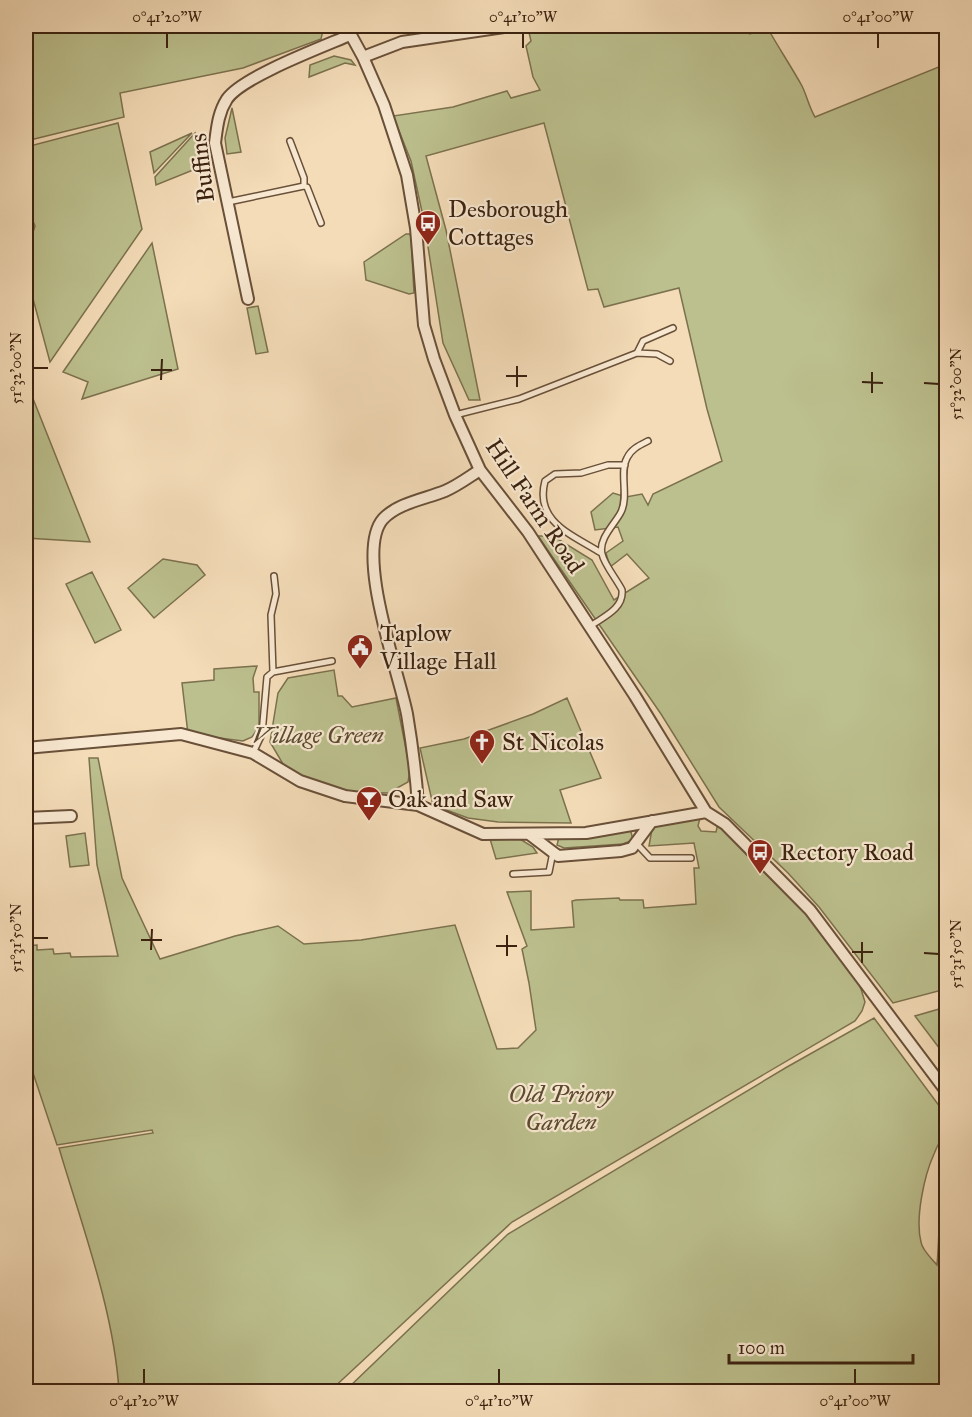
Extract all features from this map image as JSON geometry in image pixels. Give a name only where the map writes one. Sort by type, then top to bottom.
[{"type":"street","points":[[363,57],[402,42],[512,26]]},
{"type":"street","name":"Hill Farm Road","points":[[348,30],[363,57],[384,105],[407,175],[416,228],[424,325],[455,415],[480,470],[528,532],[635,696],[705,812]]},
{"type":"street","name":"Buffins","points":[[248,299],[215,143],[218,119],[228,98],[245,84],[348,30]]},
{"type":"street","points":[[418,805],[406,712],[383,623],[374,561],[374,537],[383,520],[400,507],[447,490],[480,470]]},
{"type":"street","points":[[26,748],[181,734],[254,753],[300,781],[345,796],[418,805],[483,834],[586,833],[705,812],[725,824],[810,909],[946,1091]]},
{"type":"street","points":[[26,818],[71,816]]},
{"type":"street","points":[[528,834],[558,856],[621,851],[632,848],[652,821]]},
{"type":"lane","points":[[290,141],[305,182],[304,186],[307,188],[321,223]]},
{"type":"lane","points":[[227,203],[304,186]]},
{"type":"lane","points":[[637,353],[643,341],[673,328]]},
{"type":"lane","points":[[455,415],[519,399],[637,353],[657,354],[670,362]]},
{"type":"lane","points":[[601,553],[603,541],[621,513],[624,503],[625,465],[631,452],[648,441]]},
{"type":"lane","points":[[589,627],[617,608],[623,597],[622,590],[601,553],[565,530],[548,515],[543,501],[545,481],[555,474],[581,472],[608,465],[625,465]]},
{"type":"lane","points":[[273,672],[271,615],[276,594],[274,576]]},
{"type":"lane","points":[[254,753],[262,734],[267,677],[273,672],[332,661]]},
{"type":"lane","points":[[636,843],[650,858],[690,858]]},
{"type":"lane","points":[[513,874],[549,872],[553,852]]},
{"type":"green space","points":[[26,26],[324,26],[321,39],[243,68],[120,93],[124,117],[26,141]]},
{"type":"green space","points":[[740,26],[740,29],[750,34],[767,27],[802,86],[815,117],[946,64],[946,989],[893,1003],[819,907],[788,873],[719,807],[661,714],[538,536],[553,536],[592,560],[614,600],[649,578],[627,554],[610,567],[606,553],[623,541],[618,527],[595,530],[591,512],[613,493],[626,497],[642,494],[648,505],[653,494],[722,461],[707,409],[679,288],[604,307],[598,289],[588,290],[544,123],[426,156],[446,230],[480,400],[469,400],[443,343],[424,221],[411,161],[393,116],[453,107],[507,91],[511,98],[540,90],[533,77],[526,46],[531,41],[528,28]]},
{"type":"green space","points":[[334,56],[351,60],[355,65],[345,63],[309,77],[310,65]]},
{"type":"green space","points":[[232,108],[241,152],[227,154],[225,138]]},
{"type":"green space","points":[[118,123],[142,229],[50,362],[32,295],[26,254],[35,226],[26,204],[26,147]]},
{"type":"green space","points":[[192,133],[154,173],[150,152]]},
{"type":"green space","points":[[195,133],[205,169],[193,170],[156,185],[155,177]]},
{"type":"green space","points":[[406,234],[410,234],[411,237],[414,293],[409,294],[366,280],[364,262]]},
{"type":"green space","points":[[152,243],[178,369],[82,399],[88,382],[63,372]]},
{"type":"green space","points":[[258,306],[268,352],[256,354],[247,308]]},
{"type":"green space","points":[[26,381],[90,542],[26,538]]},
{"type":"green space","points":[[163,559],[197,565],[205,575],[154,618],[128,588]]},
{"type":"green space","points":[[92,572],[121,630],[95,643],[66,584]]},
{"type":"green space","name":"Village Green","points":[[257,666],[253,678],[254,692],[259,692],[259,727],[252,737],[243,741],[188,734],[182,683],[214,680],[214,669]]},
{"type":"green space","name":"Village Green","points":[[334,670],[338,696],[342,696],[352,707],[396,698],[410,770],[408,782],[388,793],[350,792],[318,784],[286,769],[270,742],[278,693],[288,678]]},
{"type":"green space","points":[[567,698],[601,778],[560,790],[571,823],[498,822],[468,818],[433,805],[420,748],[464,739],[533,714]]},
{"type":"green space","name":"Old Priory Garden","points":[[89,758],[98,758],[122,878],[160,959],[235,936],[278,926],[304,944],[361,940],[455,925],[497,1049],[518,1048],[536,1030],[522,949],[527,946],[507,892],[531,891],[531,930],[574,927],[572,901],[576,900],[619,898],[620,900],[643,900],[644,908],[696,904],[694,868],[699,868],[694,843],[649,846],[652,829],[669,815],[700,818],[698,826],[701,831],[716,832],[718,823],[754,863],[821,926],[843,953],[865,1002],[855,1021],[512,1222],[330,1391],[119,1391],[111,1330],[104,1300],[59,1148],[153,1133],[152,1130],[57,1145],[26,1052],[26,946],[37,945],[37,950],[53,949],[54,954],[70,953],[71,957],[118,956],[97,865]]},
{"type":"green space","points":[[630,828],[633,840],[623,844],[564,848],[557,845],[559,837],[605,835]]},
{"type":"green space","points":[[85,833],[89,865],[70,867],[66,836]]},
{"type":"green space","points":[[515,836],[533,847],[537,853],[496,859],[490,839]]},
{"type":"green space","points":[[946,1007],[946,1057],[915,1016]]},
{"type":"green space","points":[[874,1018],[946,1115],[944,1131],[930,1163],[924,1185],[919,1233],[922,1245],[937,1265],[940,1204],[946,1168],[946,1391],[345,1391],[508,1234],[787,1067]]},
{"type":"place","name":"Desborough Cottages","points":[[428,246]]},
{"type":"place","name":"Taplow Village Hall","points":[[360,670]]},
{"type":"place","name":"St Nicolas","points":[[482,765]]},
{"type":"place","name":"Oak and Saw","points":[[369,822]]},
{"type":"place","name":"Rectory Road","points":[[760,875]]}]
